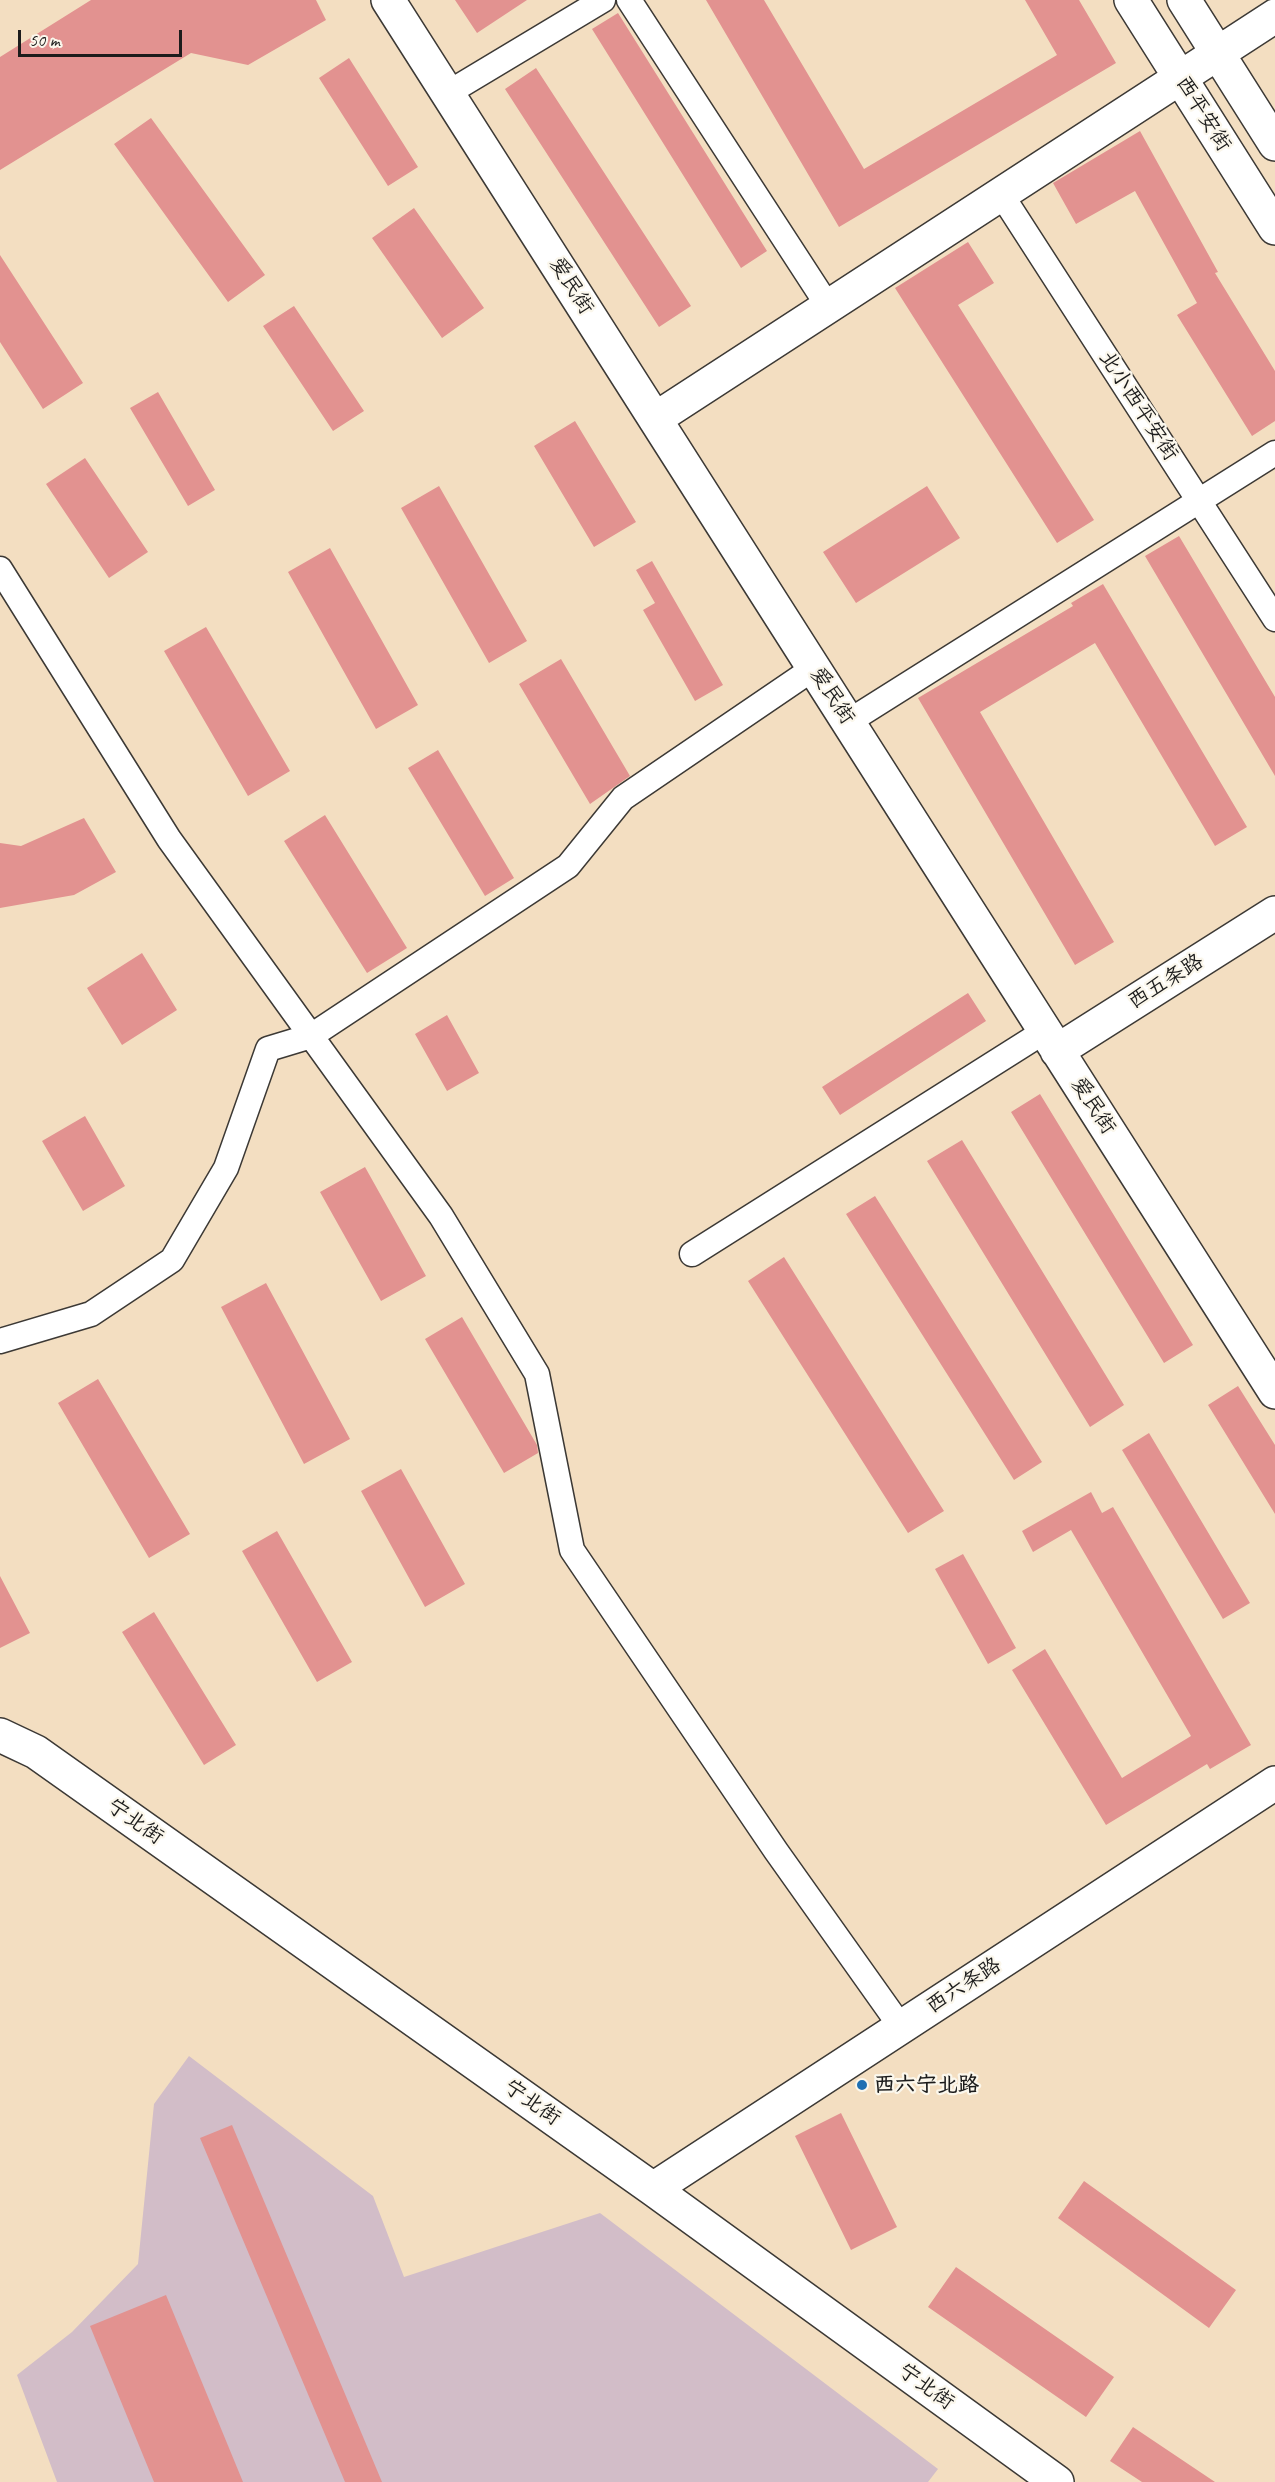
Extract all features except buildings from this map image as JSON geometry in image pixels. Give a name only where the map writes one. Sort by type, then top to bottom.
[{"type":"street","name":"爱民街","points":[[388,0],[1275,1392]]},
{"type":"street","points":[[448,93],[603,0]]},
{"type":"street","points":[[629,0],[828,306]]},
{"type":"street","name":"西平安街","points":[[1131,0],[1275,228]]},
{"type":"street","points":[[1184,0],[1275,144]]},
{"type":"street","points":[[655,418],[1275,16]]},
{"type":"street","name":"北小西平安街","points":[[1001,194],[1275,619]]},
{"type":"street","points":[[848,722],[1275,453]]},
{"type":"street","points":[[0,569],[169,839],[441,1216],[537,1374],[572,1550],[776,1851],[901,2027]]},
{"type":"street","points":[[0,1341],[91,1314],[172,1260],[226,1168],[268,1049],[311,1036],[568,866],[623,798],[813,668]]},
{"type":"street","name":"西五条路","points":[[1051,1041],[1275,912]]},
{"type":"street","points":[[692,1254],[1051,1041]]},
{"type":"street","name":"宁北街","points":[[0,1735],[36,1752],[653,2189],[1057,2482]]},
{"type":"street","name":"西六条路","points":[[653,2189],[1275,1784]]},
{"type":"shaded area","points":[[189,2056],[373,2196],[404,2277],[600,2213],[938,2469],[928,2482],[57,2482],[17,2375],[72,2332],[138,2264],[154,2104]]},
{"type":"place","name":"西六宁北路","points":[[862,2085]]}]
